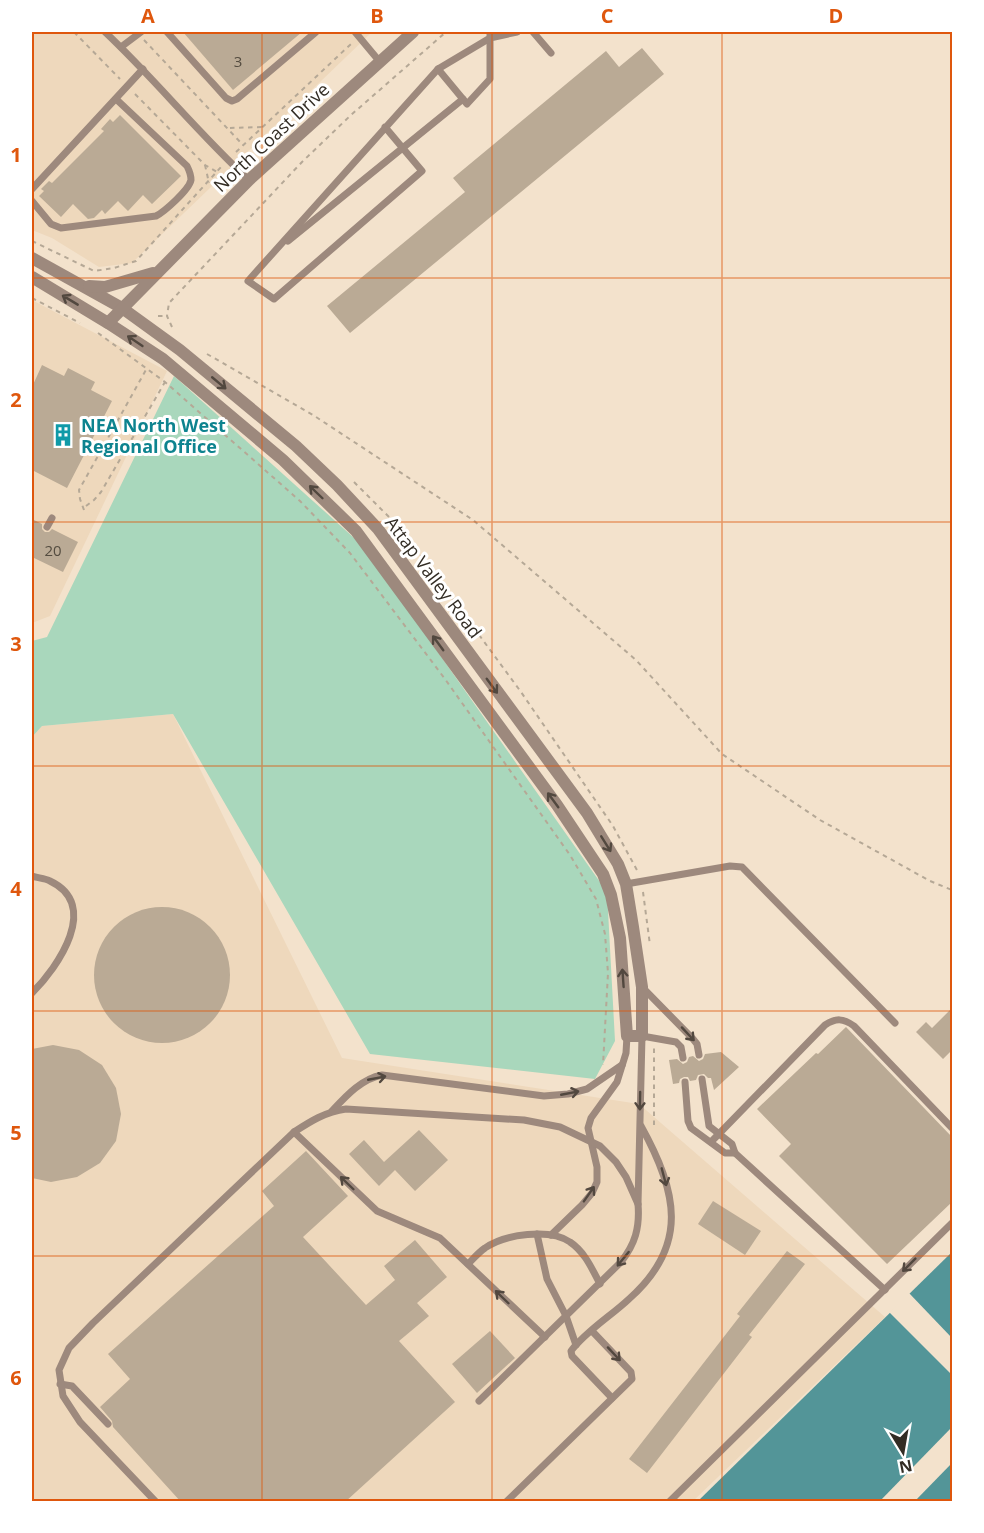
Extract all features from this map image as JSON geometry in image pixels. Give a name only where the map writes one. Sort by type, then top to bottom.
[{"type":"street","name":"North Coast Drive","points":[[108,323],[249,180],[413,32]]},
{"type":"street","name":"Attap Valley Road","points":[[32,258],[122,308],[173,346],[296,446],[378,529],[586,813],[618,864],[626,884],[648,1037]]},
{"type":"street","name":"North Coast Drive","points":[[84,285],[105,287],[157,272]]},
{"type":"street","name":"Attap Valley Road","points":[[32,277],[163,359],[283,460],[356,531],[557,805],[603,874],[611,896],[620,938],[627,1036]]},
{"type":"street","points":[[283,460],[296,446]]},
{"type":"street","points":[[627,1036],[648,1037]]},
{"type":"lane","points":[[105,32],[143,69],[227,160],[249,180]]},
{"type":"lane","points":[[167,32],[226,99],[232,101],[316,32]]},
{"type":"lane","points":[[385,127],[422,171],[274,299],[248,281],[385,127],[438,69],[490,35],[517,32]]},
{"type":"lane","points":[[533,32],[551,53]]},
{"type":"lane","points":[[121,47],[140,33]]},
{"type":"lane","points":[[357,34],[380,62]]},
{"type":"lane","points":[[438,69],[467,104],[490,80],[490,35]]},
{"type":"lane","points":[[32,189],[143,69]]},
{"type":"lane","points":[[32,201],[51,224],[61,228],[156,216],[162,213],[188,187],[191,181],[187,166],[116,99]]},
{"type":"lane","points":[[271,255],[463,99]]},
{"type":"lane","points":[[163,359],[173,346]]},
{"type":"lane","points":[[47,527],[52,518]]},
{"type":"lane","points":[[626,884],[730,866],[742,867],[895,1023]]},
{"type":"lane","points":[[32,876],[50,881],[69,896],[76,916],[66,945],[49,975],[32,993]]},
{"type":"lane","points":[[642,987],[693,1039],[697,1044],[699,1055]]},
{"type":"lane","points":[[711,1142],[825,1025],[835,1019],[854,1026],[952,1128]]},
{"type":"lane","points":[[551,1235],[582,1205],[592,1193],[597,1182],[597,1167],[588,1128],[591,1118],[617,1082],[626,1053],[627,1036]]},
{"type":"lane","points":[[479,1401],[621,1263],[632,1247],[638,1230],[640,1124],[648,1037],[678,1043],[683,1058]]},
{"type":"lane","points":[[331,1111],[349,1093],[371,1077],[382,1075],[544,1096],[568,1094],[587,1089],[602,1076],[622,1065]]},
{"type":"lane","points":[[702,1079],[707,1123],[732,1144],[735,1153],[885,1290]]},
{"type":"lane","points":[[685,1082],[691,1128],[725,1154],[735,1153]]},
{"type":"lane","points":[[156,1502],[80,1422],[63,1396],[58,1370],[64,1356],[80,1336],[294,1132],[319,1116],[331,1111],[346,1109],[524,1120],[560,1127],[600,1146],[627,1177],[638,1204]]},
{"type":"lane","points":[[612,1398],[572,1356],[571,1351],[652,1277],[669,1242],[672,1222],[669,1195],[657,1156],[640,1124]]},
{"type":"lane","points":[[294,1132],[370,1206],[440,1238],[544,1337]]},
{"type":"lane","points":[[669,1502],[952,1223]]},
{"type":"lane","points":[[468,1264],[485,1248],[500,1240],[529,1234],[551,1235],[571,1242],[585,1257],[600,1284]]},
{"type":"lane","points":[[537,1234],[547,1279],[566,1316],[576,1345]]},
{"type":"lane","points":[[506,1502],[632,1379],[633,1375],[592,1331]]},
{"type":"lane","points":[[60,1384],[72,1386],[108,1424]]},
{"type":"path","points":[[74,32],[205,165],[218,172]]},
{"type":"path","points":[[176,331],[169,324],[167,316],[170,303],[302,162],[351,115],[446,32]]},
{"type":"path","points":[[140,33],[243,145]]},
{"type":"path","points":[[32,241],[94,271],[136,261],[209,183],[227,160],[357,34]]},
{"type":"path","points":[[228,129],[263,127]]},
{"type":"path","points":[[205,165],[209,183]]},
{"type":"path","points":[[32,298],[80,323]]},
{"type":"path","points":[[158,316],[167,316]]},
{"type":"path","points":[[90,328],[165,382],[300,501],[350,553],[445,679],[570,855],[596,898],[604,934],[608,972],[602,1076]]},
{"type":"path","points":[[202,351],[313,415],[473,520],[636,660],[722,754],[820,820],[930,881],[952,890]]},
{"type":"path","points":[[84,510],[79,490],[147,368]]},
{"type":"path","points":[[86,506],[101,492],[165,382]]},
{"type":"path","points":[[352,481],[402,530],[514,682],[613,826],[634,862],[641,882],[651,948]]},
{"type":"path","points":[[648,1037],[654,1127]]},
{"type":"shaded area","points":[[32,32],[372,32],[132,263],[99,267],[52,238],[32,230]]},
{"type":"shaded area","points":[[32,300],[167,371],[50,616],[32,623]]},
{"type":"shaded area","points":[[173,714],[342,1058],[639,1104],[885,1317],[693,1501],[32,1502],[32,737],[42,726]]},
{"type":"green space","points":[[174,376],[363,546],[607,892],[615,1041],[595,1079],[370,1054],[173,714],[42,726],[32,737],[32,641],[47,637]]},
{"type":"water","points":[[952,1252],[952,1501],[697,1502]]},
{"type":"pier","points":[[909,1293],[952,1338],[952,1375],[889,1312]]},
{"type":"pier","points":[[952,1427],[952,1463],[915,1501],[880,1501]]},
{"type":"building","points":[[183,32],[302,32],[233,90]]},
{"type":"building","points":[[642,48],[664,74],[350,333],[327,306],[465,192],[453,178],[606,51],[619,67]]},
{"type":"building","points":[[120,115],[181,176],[152,204],[143,195],[128,211],[118,201],[105,214],[102,210],[94,218],[88,219],[73,204],[61,217],[39,196],[44,191],[41,189],[49,181],[52,183],[104,131],[101,129],[110,119],[113,122]]},
{"type":"building","name":"NEA North West Regional Office","points":[[42,365],[64,376],[68,368],[95,382],[91,390],[112,401],[67,488],[32,470],[32,387]]},
{"type":"building","points":[[32,519],[42,524],[45,532],[52,529],[78,542],[63,572],[32,557]]},
{"type":"building","points":[[162,907],[188,912],[200,918],[210,927],[219,937],[225,949],[230,975],[225,1001],[219,1013],[210,1023],[200,1032],[188,1038],[162,1043],[136,1038],[124,1032],[114,1023],[105,1013],[99,1001],[94,975],[99,949],[105,937],[114,927],[124,918],[136,912]]},
{"type":"building","points":[[952,1008],[952,1050],[943,1059],[916,1032],[926,1022],[932,1028]]},
{"type":"building","points":[[846,1027],[952,1137],[952,1202],[887,1264],[779,1156],[791,1144],[757,1109]]},
{"type":"building","points":[[53,1045],[79,1050],[102,1065],[116,1088],[121,1114],[116,1141],[100,1163],[77,1177],[51,1182],[32,1178],[32,1049]]},
{"type":"building","points":[[721,1052],[739,1067],[714,1090],[711,1078],[704,1074],[690,1081],[688,1077],[684,1077],[679,1083],[673,1084],[669,1060],[677,1059],[683,1064],[689,1057],[693,1056],[699,1061],[705,1054]]},
{"type":"building","points":[[419,1130],[448,1160],[415,1191],[395,1170],[379,1186],[349,1154],[364,1140],[384,1162]]},
{"type":"building","points":[[306,1151],[348,1196],[303,1237],[366,1305],[395,1280],[384,1266],[415,1240],[447,1277],[417,1303],[429,1316],[399,1341],[455,1402],[345,1502],[181,1502],[113,1427],[112,1421],[100,1407],[130,1379],[108,1354],[274,1206],[262,1191]]},
{"type":"building","points":[[713,1201],[761,1231],[745,1255],[698,1224]]},
{"type":"building","points":[[787,1251],[805,1264],[749,1335],[752,1337],[647,1473],[629,1459],[740,1316],[737,1314]]},
{"type":"building","points":[[490,1331],[515,1358],[477,1393],[452,1364]]},
{"type":"place","name":"NEA North West Regional Office","points":[[63,435]]}]
